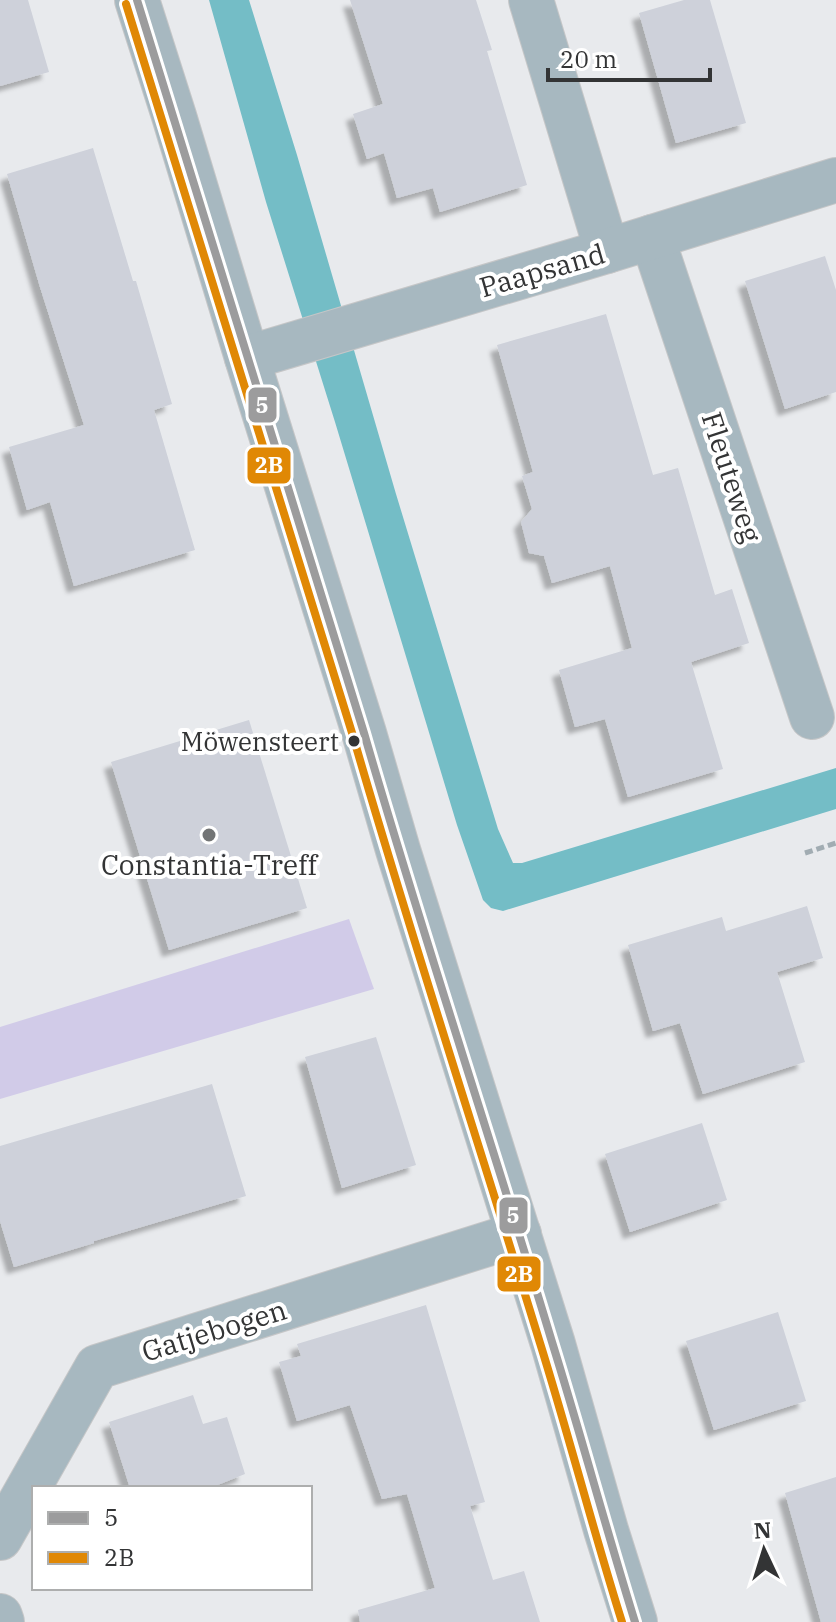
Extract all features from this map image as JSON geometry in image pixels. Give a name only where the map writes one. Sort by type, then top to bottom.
[{"type":"street","points":[[137,0],[553,1344],[635,1622]]},
{"type":"street","points":[[531,0],[607,251]]},
{"type":"street","name":"Paapsand","points":[[247,358],[836,180]]},
{"type":"street","name":"Fleuteweg","points":[[652,237],[812,717]]},
{"type":"street","name":"Gatjebogen","points":[[0,1538],[97,1367],[519,1234]]},
{"type":"street","points":[[0,1616],[2,1622]]},
{"type":"path","points":[[805,853],[836,843]]},
{"type":"shaded area","points":[[349,919],[374,989],[0,1099],[0,1027]]},
{"type":"water","points":[[209,0],[249,0],[498,829],[513,863],[522,863],[836,768],[836,809],[503,911],[491,908],[483,900],[457,825],[266,202]]},
{"type":"building","points":[[0,0],[28,0],[49,72],[0,86]]},
{"type":"building","points":[[350,0],[476,0],[492,50],[487,51],[527,185],[440,212],[433,188],[397,198],[384,153],[367,159],[353,114],[383,104]]},
{"type":"building","points":[[684,0],[710,0],[746,123],[676,143],[639,13]]},
{"type":"building","points":[[93,148],[172,404],[154,410],[195,550],[74,586],[50,502],[27,510],[9,447],[84,425],[7,174]]},
{"type":"building","points":[[825,256],[836,290],[836,392],[785,409],[745,281]]},
{"type":"building","points":[[606,314],[653,475],[678,468],[715,595],[732,589],[749,643],[691,662],[723,769],[628,797],[605,719],[575,727],[559,670],[632,648],[610,566],[552,583],[544,556],[529,553],[521,522],[532,509],[522,476],[533,472],[497,345]]},
{"type":"building","name":"Constantia-Treff","points":[[249,720],[307,908],[169,950],[111,762]]},
{"type":"building","points":[[807,906],[823,958],[777,972],[805,1062],[703,1094],[680,1023],[653,1031],[628,945],[722,917],[726,931]]},
{"type":"building","points":[[376,1037],[416,1165],[342,1188],[305,1057]]},
{"type":"building","points":[[212,1084],[246,1196],[14,1267],[0,1221],[0,1146]]},
{"type":"building","points":[[702,1123],[727,1200],[630,1232],[605,1154]]},
{"type":"building","points":[[426,1305],[485,1502],[470,1506],[493,1580],[524,1571],[540,1622],[360,1622],[358,1610],[435,1588],[407,1494],[382,1499],[350,1405],[297,1421],[279,1362],[301,1356],[297,1344]]},
{"type":"building","points":[[778,1312],[806,1401],[714,1430],[686,1341]]},
{"type":"building","points":[[193,1395],[203,1424],[227,1417],[245,1474],[215,1486],[129,1486],[109,1422]]},
{"type":"building","points":[[836,1477],[836,1622],[821,1622],[785,1493]]},
{"type":"transit line","name":"5","points":[[137,0],[529,1266],[635,1622]]},
{"type":"transit line","name":"2B","points":[[126,4],[540,1343],[622,1622]]},
{"type":"place","name":"Möwensteert","points":[[354,741]]},
{"type":"place","name":"Constantia-Treff","points":[[209,835]]}]
